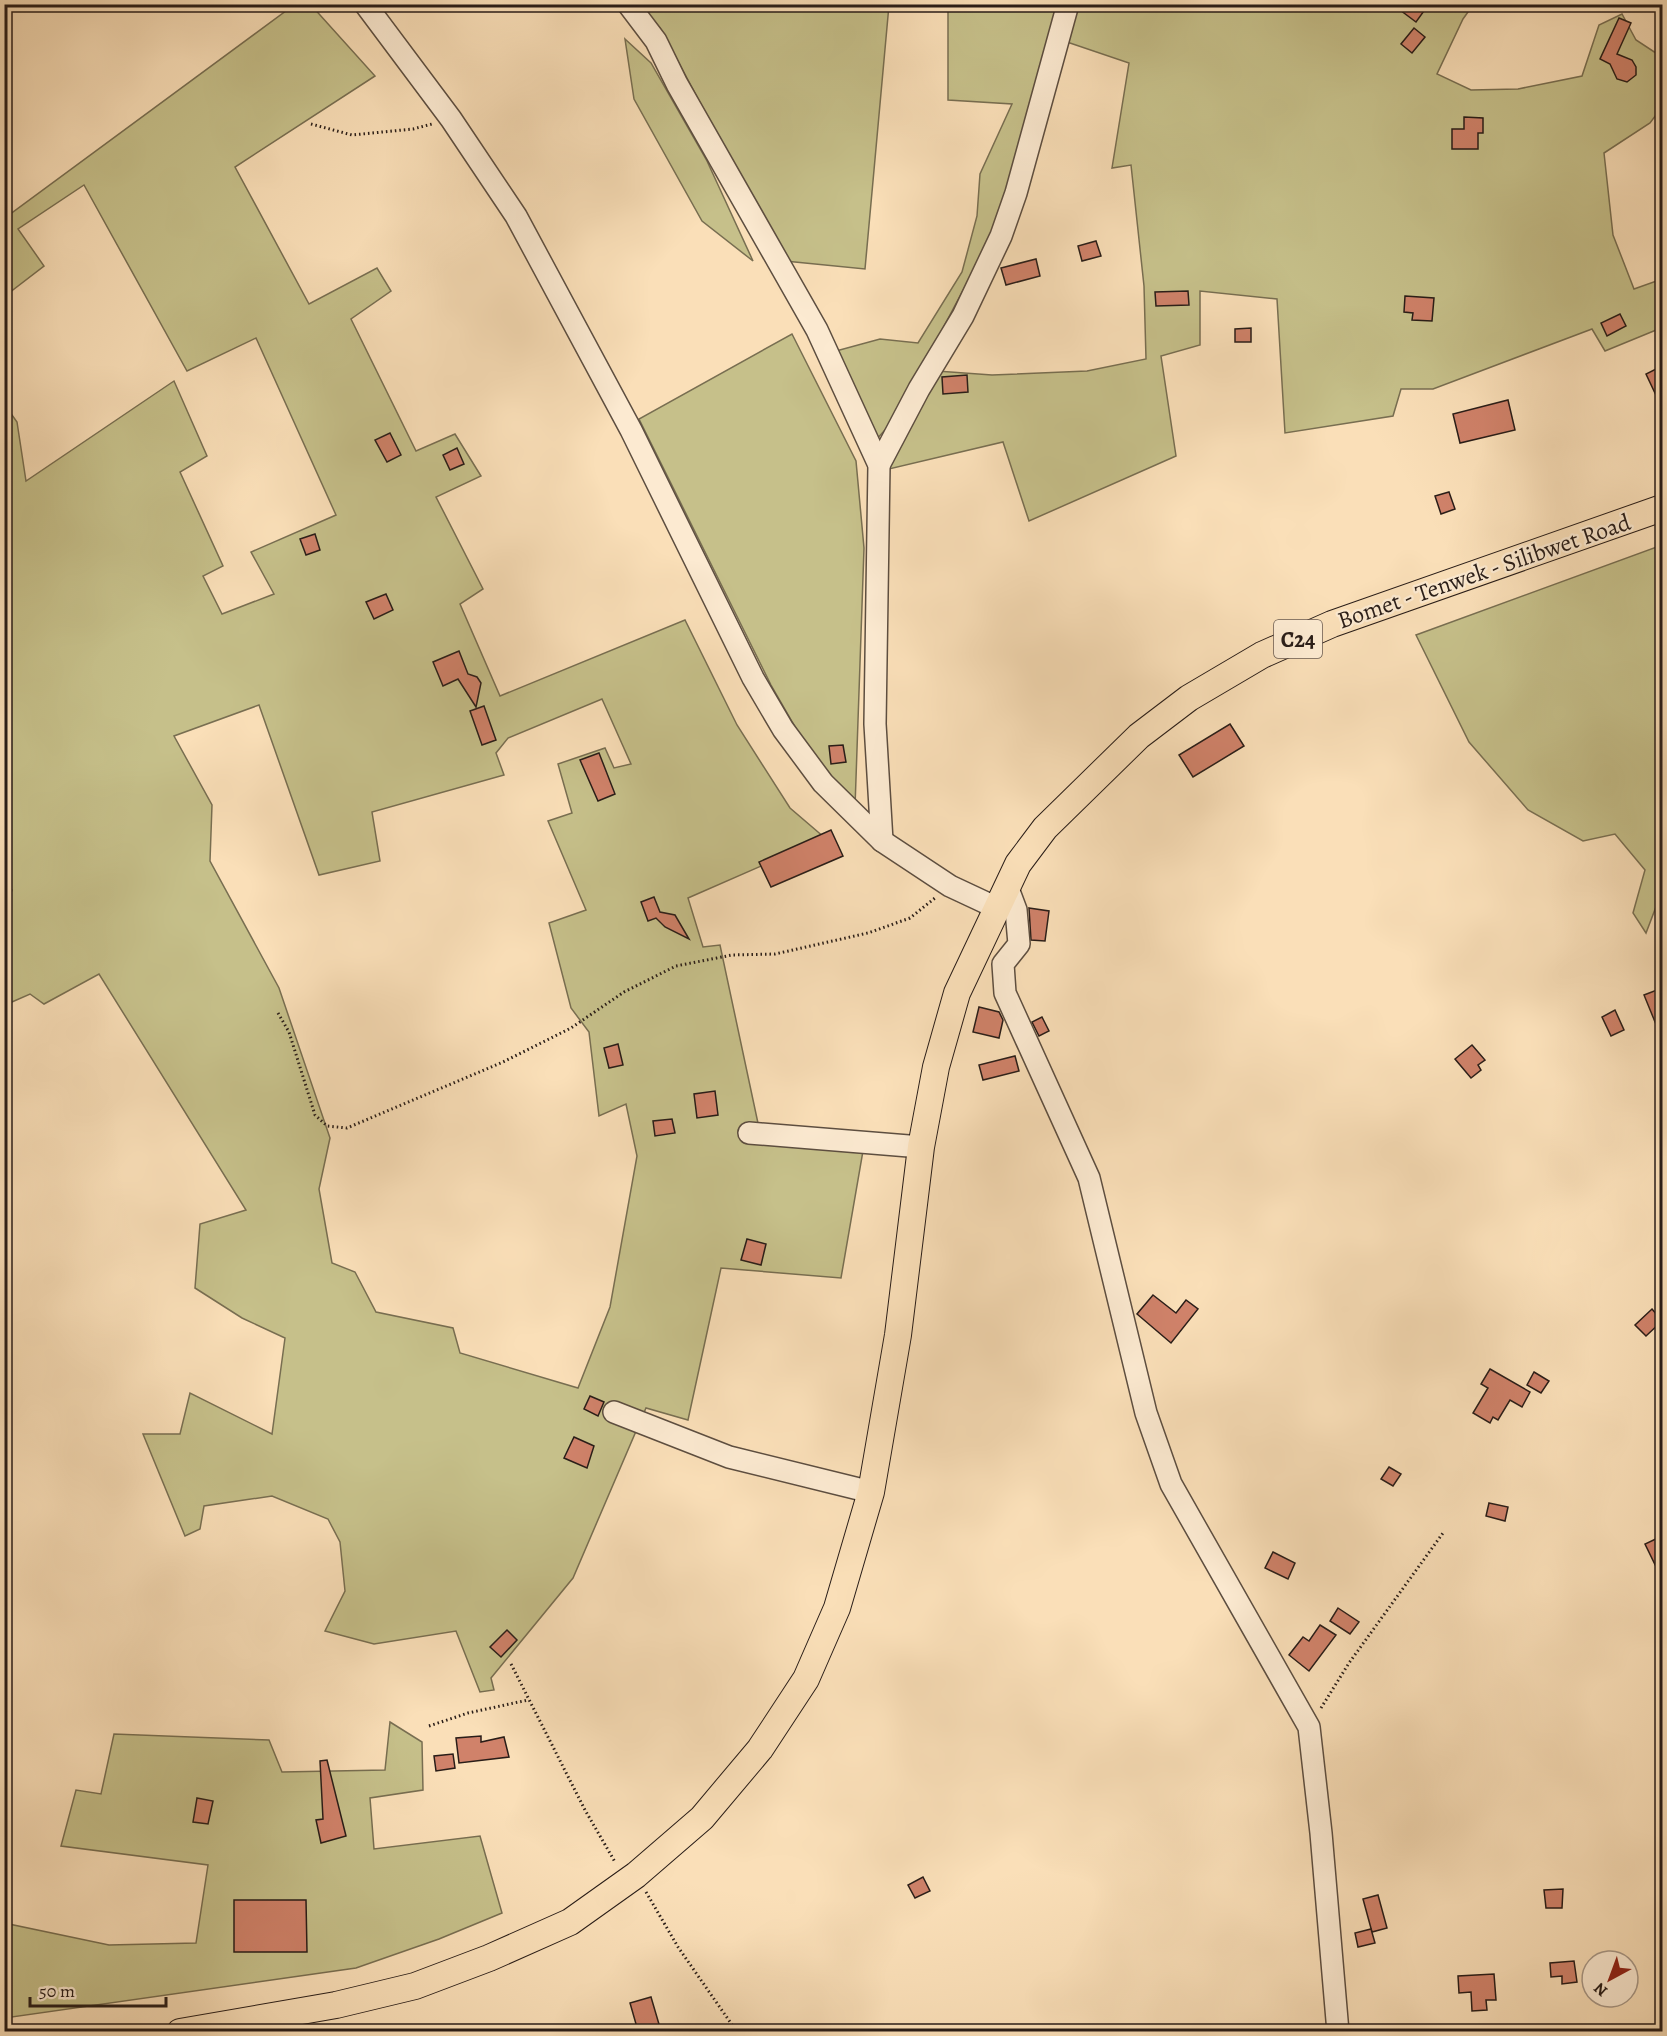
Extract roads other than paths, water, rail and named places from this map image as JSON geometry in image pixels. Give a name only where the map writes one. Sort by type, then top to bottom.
[{"type":"main road","name":"Bomet - Tenwek - Silibwet Road","points":[[1002,897],[1018,864],[1045,828],[1139,736],[1189,698],[1262,656],[1332,624],[1662,508]]},
{"type":"main road","name":"C24","points":[[180,2031],[336,2005],[415,1986],[489,1958],[570,1922],[631,1879],[702,1818],[760,1749],[806,1679],[837,1608],[871,1492],[898,1335],[921,1147],[936,1067],[957,993],[1002,897]]},
{"type":"street","points":[[365,4],[451,119],[516,216],[631,430],[753,678],[783,729],[823,783],[882,841],[950,886],[1002,897],[1016,910],[1018,944],[1003,964],[1005,993],[1089,1178],[1146,1413],[1171,1484],[1309,1727],[1321,1833],[1338,2031]]},
{"type":"street","points":[[628,4],[656,40],[677,84],[817,330],[879,465],[875,724],[882,841]]},
{"type":"street","points":[[879,465],[919,389],[963,316],[1001,236],[1016,193],[1068,4]]},
{"type":"street","points":[[749,1133],[921,1147]]},
{"type":"street","points":[[614,1412],[729,1457],[871,1492]]}]
